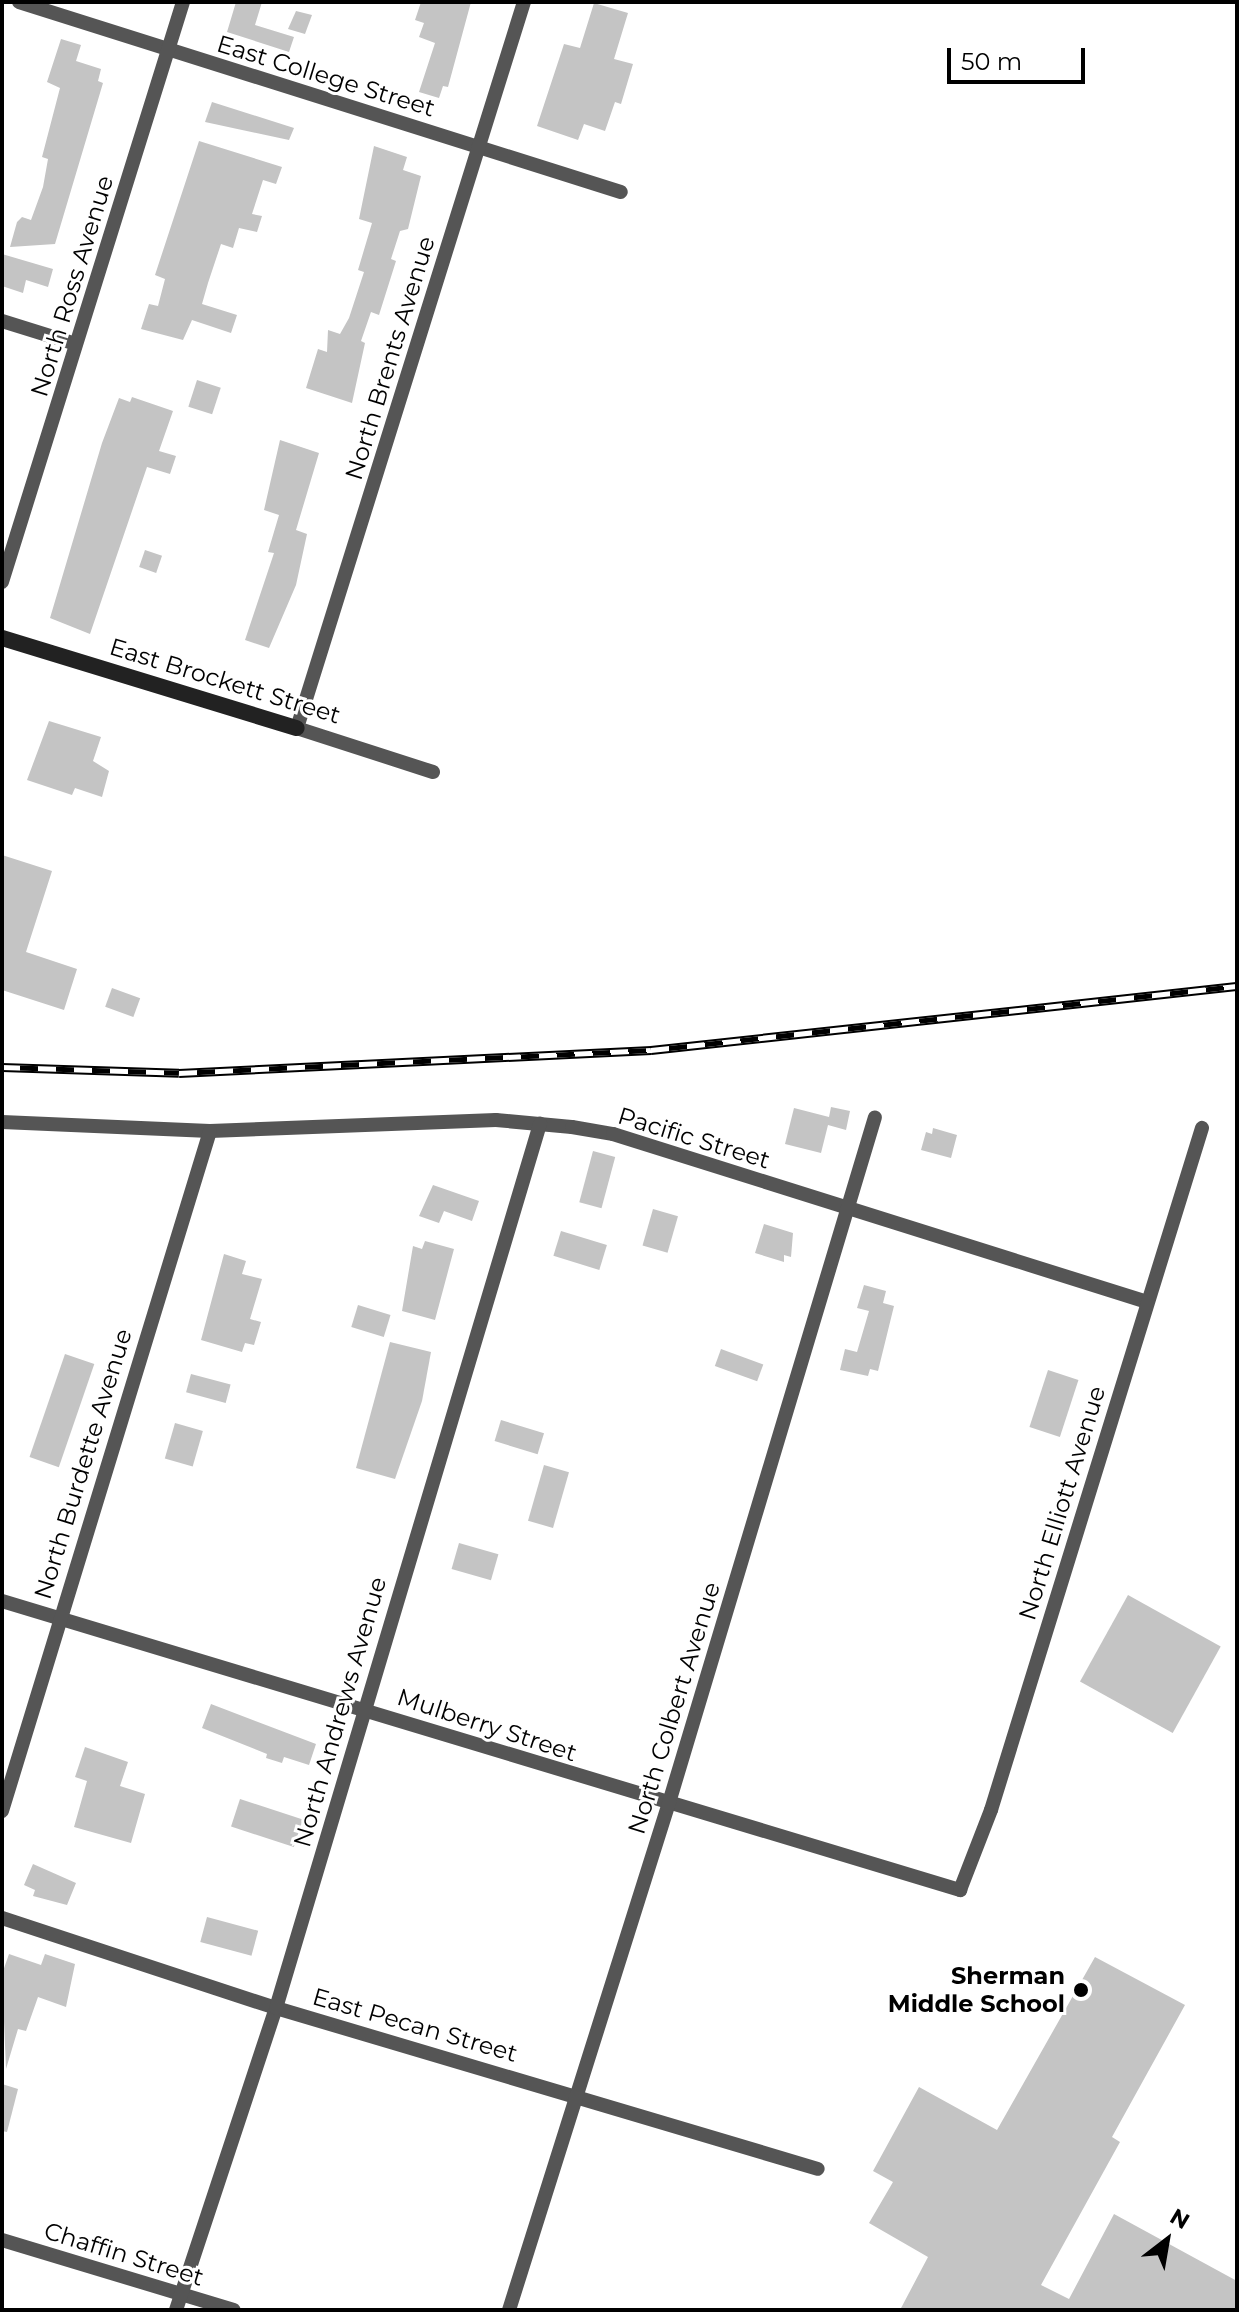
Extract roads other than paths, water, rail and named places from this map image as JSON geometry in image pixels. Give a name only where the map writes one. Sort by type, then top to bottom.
[{"type":"street","name":"East College Street","points":[[19,2],[621,192]]},
{"type":"street","name":"North Ross Avenue","points":[[2,582],[183,2]]},
{"type":"street","name":"North Brents Avenue","points":[[297,728],[524,2]]},
{"type":"street","points":[[2,321],[76,344]]},
{"type":"street","name":"East Brockett Street","points":[[2,638],[433,772]]},
{"type":"street","name":"North Colbert Avenue","points":[[509,2310],[668,1806],[875,1117]]},
{"type":"street","name":"Pacific Street","points":[[2,1122],[210,1131],[496,1120],[613,1134],[1147,1302]]},
{"type":"street","name":"North Andrews Avenue","points":[[176,2310],[276,2008],[362,1709],[540,1124]]},
{"type":"street","name":"North Elliott Avenue","points":[[960,1890],[991,1810],[1202,1128]]},
{"type":"street","name":"North Burdette Avenue","points":[[2,1811],[210,1131]]},
{"type":"street","name":"Mulberry Street","points":[[2,1601],[362,1709],[668,1806],[960,1890]]},
{"type":"street","name":"East Pecan Street","points":[[2,1918],[276,2008],[818,2169]]},
{"type":"street","name":"Chaffin Street","points":[[2,2240],[234,2310]]},
{"type":"railway","points":[[2,1067],[179,1073],[651,1050],[1237,986]]},
{"type":"place","name":"Sherman Middle School","points":[[1081,1990]]}]
